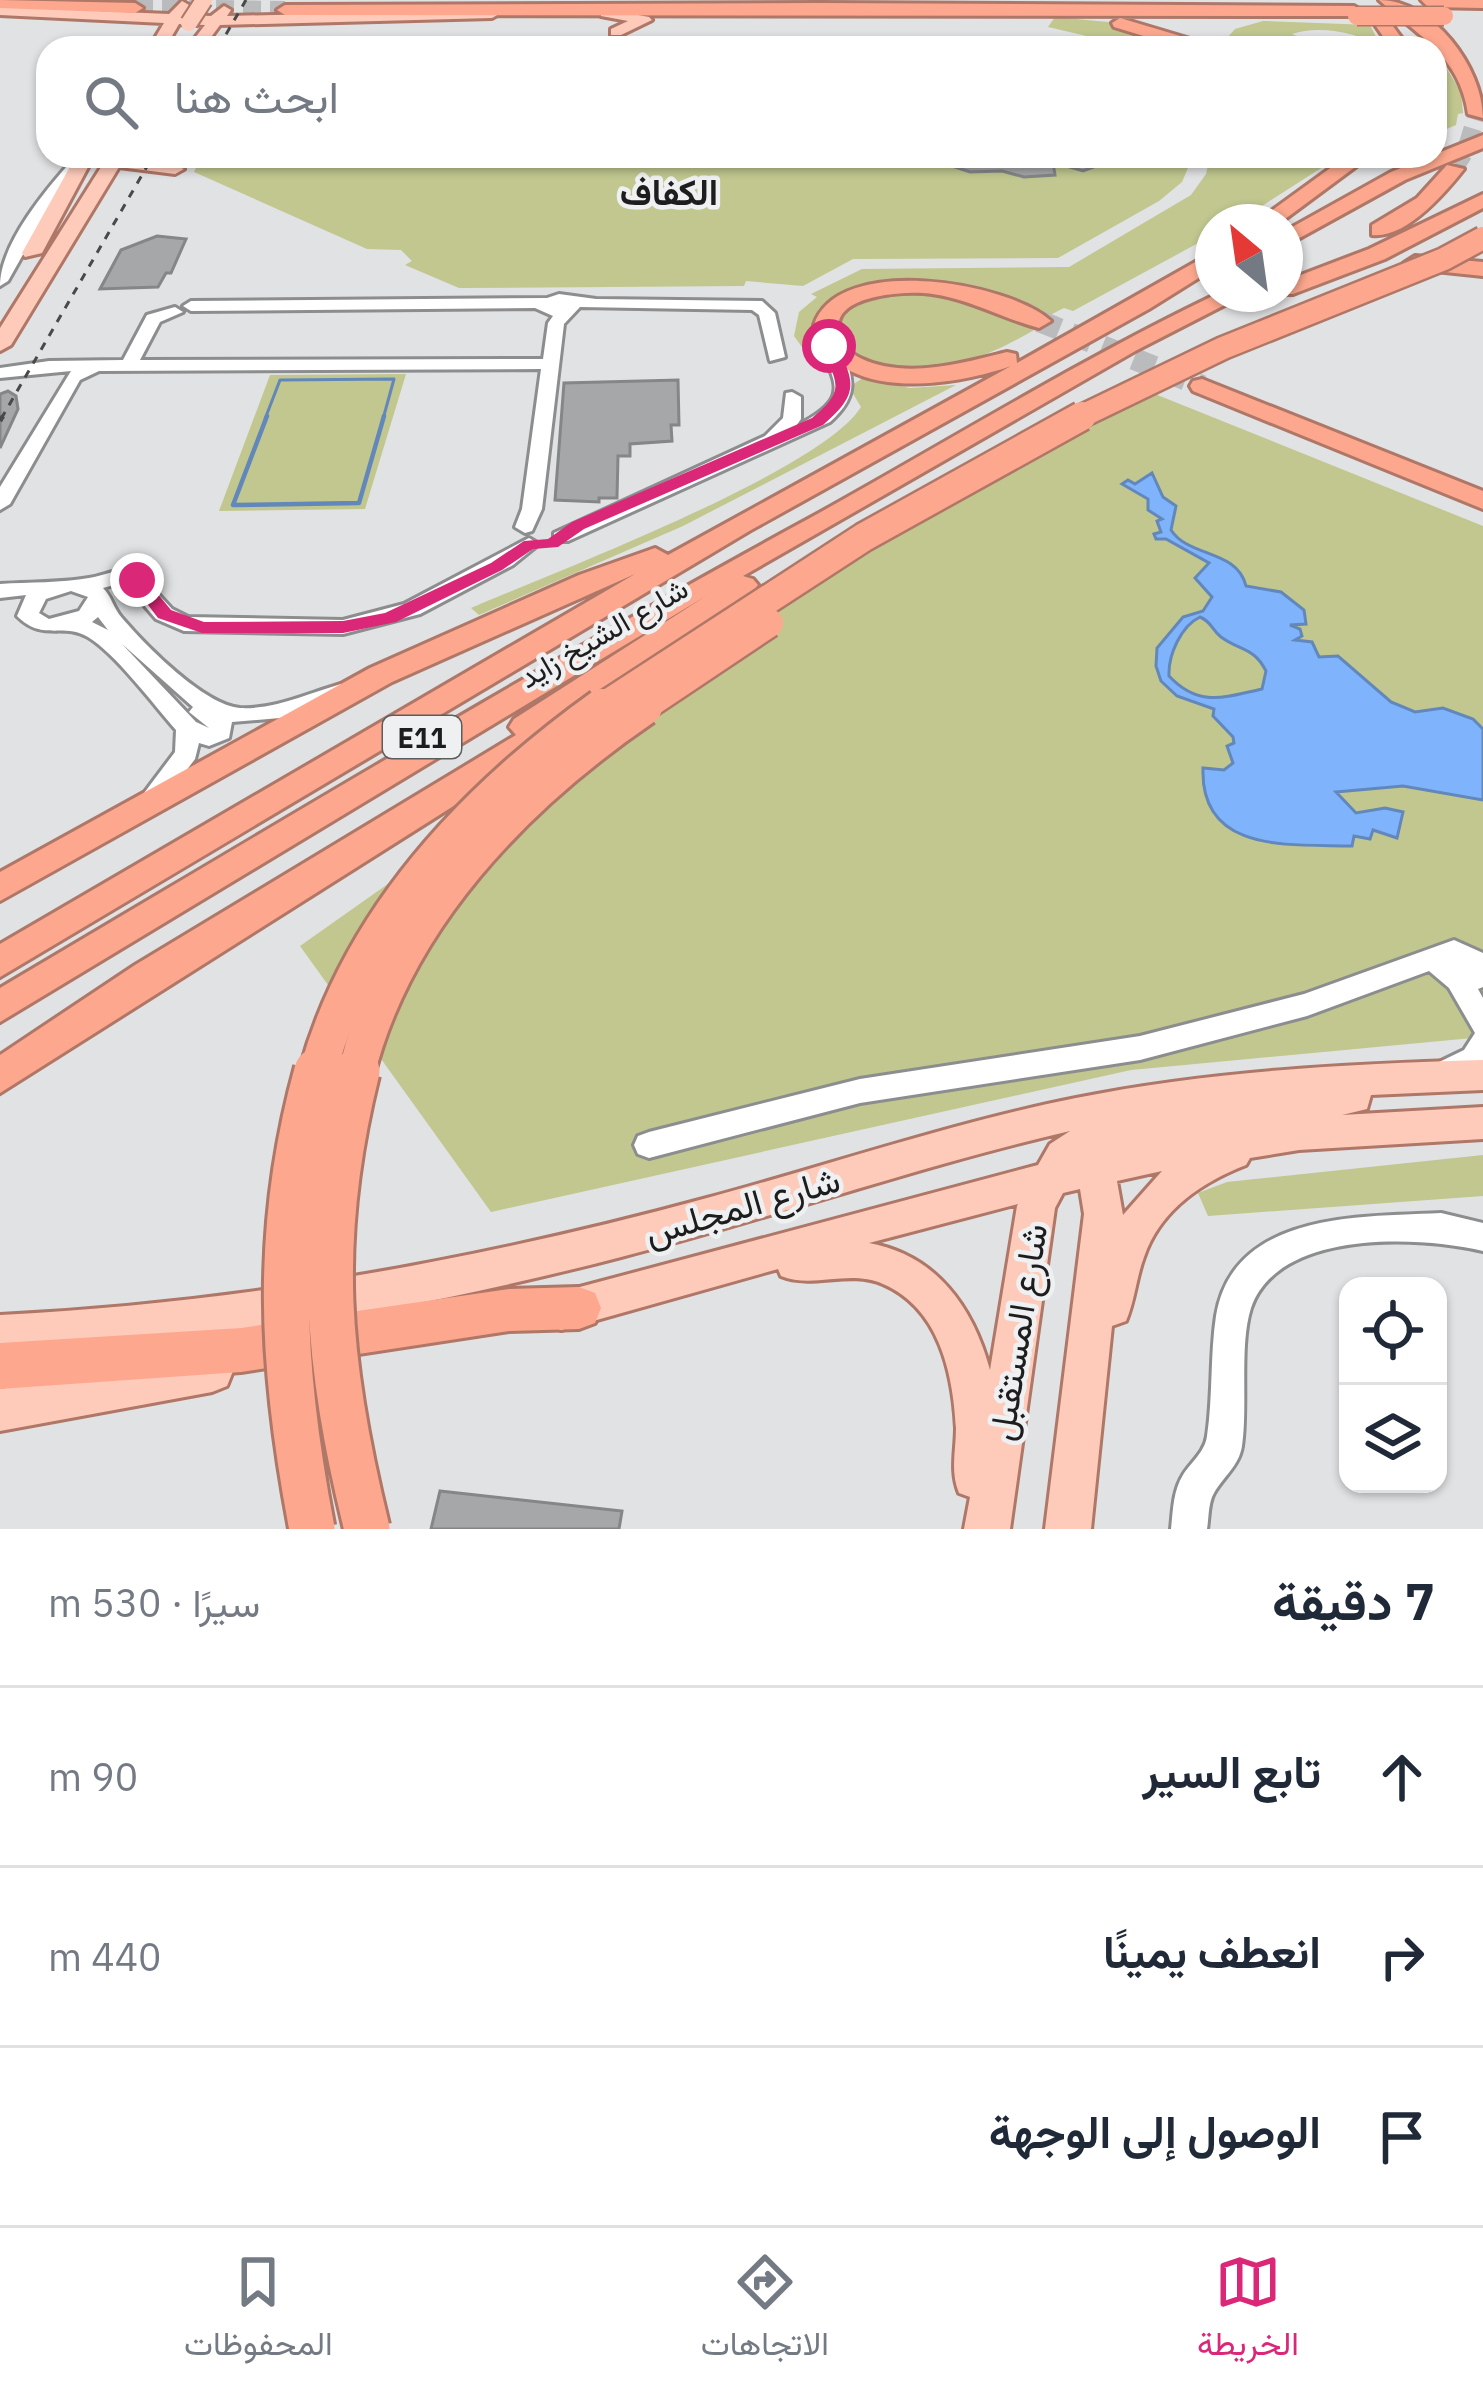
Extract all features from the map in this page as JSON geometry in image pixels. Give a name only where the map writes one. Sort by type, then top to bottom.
[{"type":"highway","points":[[779,0],[1330,15]]},
{"type":"highway","points":[[871,2],[906,0]]},
{"type":"highway","points":[[1260,0],[1361,7],[1414,36]]},
{"type":"highway","points":[[992,8],[1274,1]]},
{"type":"highway","points":[[1405,1],[1483,63]]},
{"type":"highway","points":[[287,15],[561,5],[1482,10]]},
{"type":"highway","points":[[1134,11],[1437,6],[1482,10]]},
{"type":"highway","points":[[0,7],[135,8]]},
{"type":"highway","points":[[1223,30],[1254,19],[1330,15],[1361,7]]},
{"type":"highway","points":[[1361,7],[1382,36]]},
{"type":"highway","points":[[1361,7],[1389,36]]},
{"type":"highway","points":[[992,8],[1111,22],[1159,36]]},
{"type":"highway","points":[[1451,38],[1483,79]]},
{"type":"highway","points":[[1447,54],[1457,60],[1472,86],[1480,122],[1447,140]]},
{"type":"highway","points":[[1447,156],[1483,141]]},
{"type":"highway","points":[[1303,264],[1423,212],[1469,176],[1482,152]]},
{"type":"highway","points":[[1323,182],[1335,168]]},
{"type":"highway","points":[[1292,204],[1343,168]]},
{"type":"highway","points":[[1303,211],[1388,168]]},
{"type":"highway","points":[[1303,230],[1417,168]]},
{"type":"highway","points":[[1392,224],[1433,194],[1454,169]]},
{"type":"highway","points":[[1303,284],[1392,247],[1483,200]]},
{"type":"highway","points":[[312,1529],[292,1435],[281,1333],[282,1237],[294,1149],[320,1058],[353,981],[413,882],[460,826],[511,777],[622,695],[913,508],[1155,380],[1288,320],[1431,265],[1483,238]]},
{"type":"highway","points":[[1303,288],[1392,265],[1476,264]]},
{"type":"highway","points":[[367,1529],[343,1440],[329,1348],[326,1243],[336,1149],[364,1044],[394,975],[430,913],[480,847],[536,791],[636,715],[806,598],[944,512],[1067,442],[1209,373],[1476,264]]},
{"type":"highway","name":"شارع الشيخ زايد","points":[[0,962],[741,524],[1195,270]]},
{"type":"highway","points":[[1040,321],[973,295],[909,287],[848,300],[830,315],[826,330],[839,351],[864,366],[899,376],[939,377],[988,368],[1078,321],[1141,304]]},
{"type":"highway","name":"شارع الشيخ زايد","points":[[0,994],[412,743],[1195,303]]},
{"type":"highway","points":[[0,1007],[693,591],[883,488],[1195,304]]},
{"type":"highway","points":[[1202,386],[1483,501]]},
{"type":"highway","points":[[0,1076],[198,946],[696,635],[815,550],[883,488]]},
{"type":"highway","points":[[0,1057],[618,669],[846,509]]},
{"type":"highway","points":[[0,888],[360,686],[589,581],[626,572],[741,524]]},
{"type":"highway","points":[[0,878],[44,864]]},
{"type":"highway","points":[[0,1366],[241,1350],[509,1310],[579,1308]]},
{"type":"main road","points":[[262,1],[252,8],[328,19]]},
{"type":"main road","points":[[81,18],[208,5],[328,19]]},
{"type":"main road","points":[[175,36],[208,5]]},
{"type":"main road","points":[[175,36],[208,5]]},
{"type":"main road","points":[[191,36],[208,5]]},
{"type":"main road","points":[[199,36],[208,5]]},
{"type":"main road","points":[[0,7],[139,25],[152,36]]},
{"type":"main road","points":[[215,36],[244,26],[328,19],[749,8]]},
{"type":"main road","points":[[606,13],[647,27]]},
{"type":"main road","points":[[616,32],[684,13]]},
{"type":"main road","points":[[0,306],[27,250],[77,168]]},
{"type":"main road","points":[[0,345],[59,250],[98,168]]},
{"type":"main road","points":[[27,250],[48,242],[92,184],[114,168]]},
{"type":"main road","points":[[59,250],[76,238],[121,168]]},
{"type":"main road","points":[[171,168],[175,169]]},
{"type":"main road","name":"شارع المجلس","points":[[0,1335],[204,1323],[412,1288],[613,1241],[1032,1124],[1222,1091],[1483,1075]]},
{"type":"main road","points":[[1071,1165],[1112,1132],[1357,1097],[1432,1077]]},
{"type":"main road","points":[[1032,1124],[1102,1191],[1068,1529]]},
{"type":"main road","name":"شارع المجلس","points":[[0,1410],[579,1308],[1071,1165],[1299,1134],[1483,1124]]},
{"type":"main road","points":[[1082,1402],[1103,1366],[1124,1250],[1152,1204],[1177,1180],[1207,1163],[1299,1134]]},
{"type":"main road","name":"شارع المستقبل","points":[[987,1529],[1030,1229],[1071,1165]]},
{"type":"main road","points":[[579,1308],[636,1304],[828,1257],[859,1258],[902,1273],[946,1310],[969,1356],[980,1426],[974,1529]]},
{"type":"street","points":[[0,281],[4,257],[27,250]]},
{"type":"street","points":[[130,361],[153,319],[183,309],[524,304],[558,310],[596,304],[756,304],[767,313],[776,357]]},
{"type":"street","points":[[541,527],[558,310]]},
{"type":"street","points":[[1,594],[45,626],[74,622],[91,613],[94,594],[112,575],[130,575],[164,614],[193,626],[343,627],[412,609],[506,561],[541,527],[585,523],[818,422],[843,394],[844,374],[826,330]]},
{"type":"street","points":[[0,373],[49,365],[551,364]]},
{"type":"street","points":[[0,490],[64,380],[62,370],[49,365]]},
{"type":"street","points":[[0,504],[73,377],[97,365]]},
{"type":"street","points":[[764,444],[789,424],[792,397]]},
{"type":"street","points":[[27,609],[32,599],[55,586]]},
{"type":"street","points":[[1,594],[55,586],[94,594],[114,622],[222,728],[209,738],[188,728],[100,635],[74,622]]},
{"type":"street","points":[[192,700],[221,713],[256,715],[360,686]]},
{"type":"street","points":[[147,805],[187,753],[188,728]]},
{"type":"street","points":[[649,1145],[880,1087],[1140,1048],[1307,1005],[1389,976],[1468,971],[1483,1024]]},
{"type":"street","points":[[1432,1077],[1466,1064],[1483,1042]]},
{"type":"street","points":[[1189,1529],[1194,1490],[1224,1450],[1233,1310],[1264,1262],[1301,1240],[1331,1233],[1441,1227],[1483,1237]]},
{"type":"green space","points":[[1055,17],[1108,22],[1156,36],[1087,36],[1048,27]]},
{"type":"green space","points":[[1263,21],[1370,25],[1376,36],[1326,30],[1292,34],[1297,36],[1229,36],[1235,29]]},
{"type":"green space","points":[[1447,69],[1461,92],[1463,113],[1458,114],[1456,125],[1447,129]]},
{"type":"green space","points":[[196,168],[1188,168],[1182,182],[1159,201],[1058,258],[853,259],[803,286],[746,281],[744,286],[459,288],[405,265],[412,261],[401,250],[367,249],[194,172]]},
{"type":"green space","points":[[1207,168],[1321,168],[1265,204],[1195,204],[1195,245],[1073,311],[1064,308],[1046,317],[962,287],[900,279],[844,291],[819,309],[812,329],[835,373],[807,354],[794,336],[799,312],[817,297],[811,294],[862,269],[1069,267],[1191,195]]},
{"type":"green space","points":[[925,292],[964,300],[1036,329],[964,362],[912,371],[862,358],[840,341],[839,317],[858,303],[890,294]]},
{"type":"green space","points":[[406,374],[365,509],[219,511],[270,375]]},
{"type":"green space","points":[[863,378],[910,388],[956,385],[683,526],[479,615],[471,608],[681,519],[794,461],[836,433],[861,407],[849,387]]},
{"type":"green space","points":[[1145,390],[1483,526],[1483,1037],[1131,1070],[491,1212],[300,946],[993,457]]},
{"type":"green space","points":[[1483,1155],[1483,1196],[1208,1216],[1198,1193],[1227,1182]]},
{"type":"water","points":[[1152,473],[1163,497],[1176,506],[1171,530],[1179,539],[1233,566],[1246,586],[1281,592],[1304,610],[1306,624],[1290,625],[1300,629],[1302,636],[1295,640],[1312,642],[1319,657],[1338,656],[1391,702],[1415,712],[1443,708],[1473,719],[1483,729],[1483,800],[1403,786],[1336,792],[1356,813],[1385,808],[1403,812],[1397,838],[1373,830],[1370,839],[1354,836],[1352,846],[1254,839],[1217,817],[1206,796],[1203,768],[1224,770],[1233,763],[1227,746],[1234,743],[1233,737],[1213,716],[1214,709],[1177,696],[1161,681],[1156,666],[1157,648],[1183,617],[1203,611],[1212,597],[1195,578],[1209,563],[1166,539],[1156,539],[1154,534],[1161,532],[1157,521],[1162,519],[1148,510],[1148,499],[1122,484],[1128,480],[1135,484]],"holes":[[[1204,619],[1221,637],[1261,663],[1266,671],[1262,689],[1202,696],[1169,676],[1173,650],[1182,634],[1193,621]]]},
{"type":"building","points":[[958,168],[1054,168],[1055,175],[1024,177],[1002,171]]},
{"type":"building","points":[[157,236],[186,239],[171,273],[166,273],[158,287],[100,289],[121,250]]},
{"type":"building","points":[[678,380],[679,425],[671,425],[672,441],[630,444],[630,456],[618,456],[617,498],[555,500],[564,383]]},
{"type":"building","points":[[8,391],[16,396],[18,409],[0,448],[0,394]]},
{"type":"building","points":[[440,1491],[622,1511],[619,1529],[431,1529]]},
{"type":"waterway","points":[[265,419],[280,380],[394,379],[383,419]]},
{"type":"waterway","points":[[267,416],[233,505],[359,503],[384,416]]},
{"type":"tunnel","points":[[135,8],[285,10]]},
{"type":"tunnel","points":[[1454,169],[1466,150],[1477,114]]},
{"type":"tunnel","points":[[1039,321],[1202,386]]},
{"type":"railway","points":[[225,36],[246,0]]},
{"type":"railway","points":[[1,419],[146,168]]},
{"type":"railway","points":[[0,421],[3,416]]},
{"type":"district","name":"الكفاف","points":[[669,191]]},
{"type":"route","points":[[137,580],[164,614],[202,627],[343,627],[389,618],[496,567],[530,544],[552,544],[578,526],[818,422],[834,408],[845,387],[842,367],[829,346]]}]
